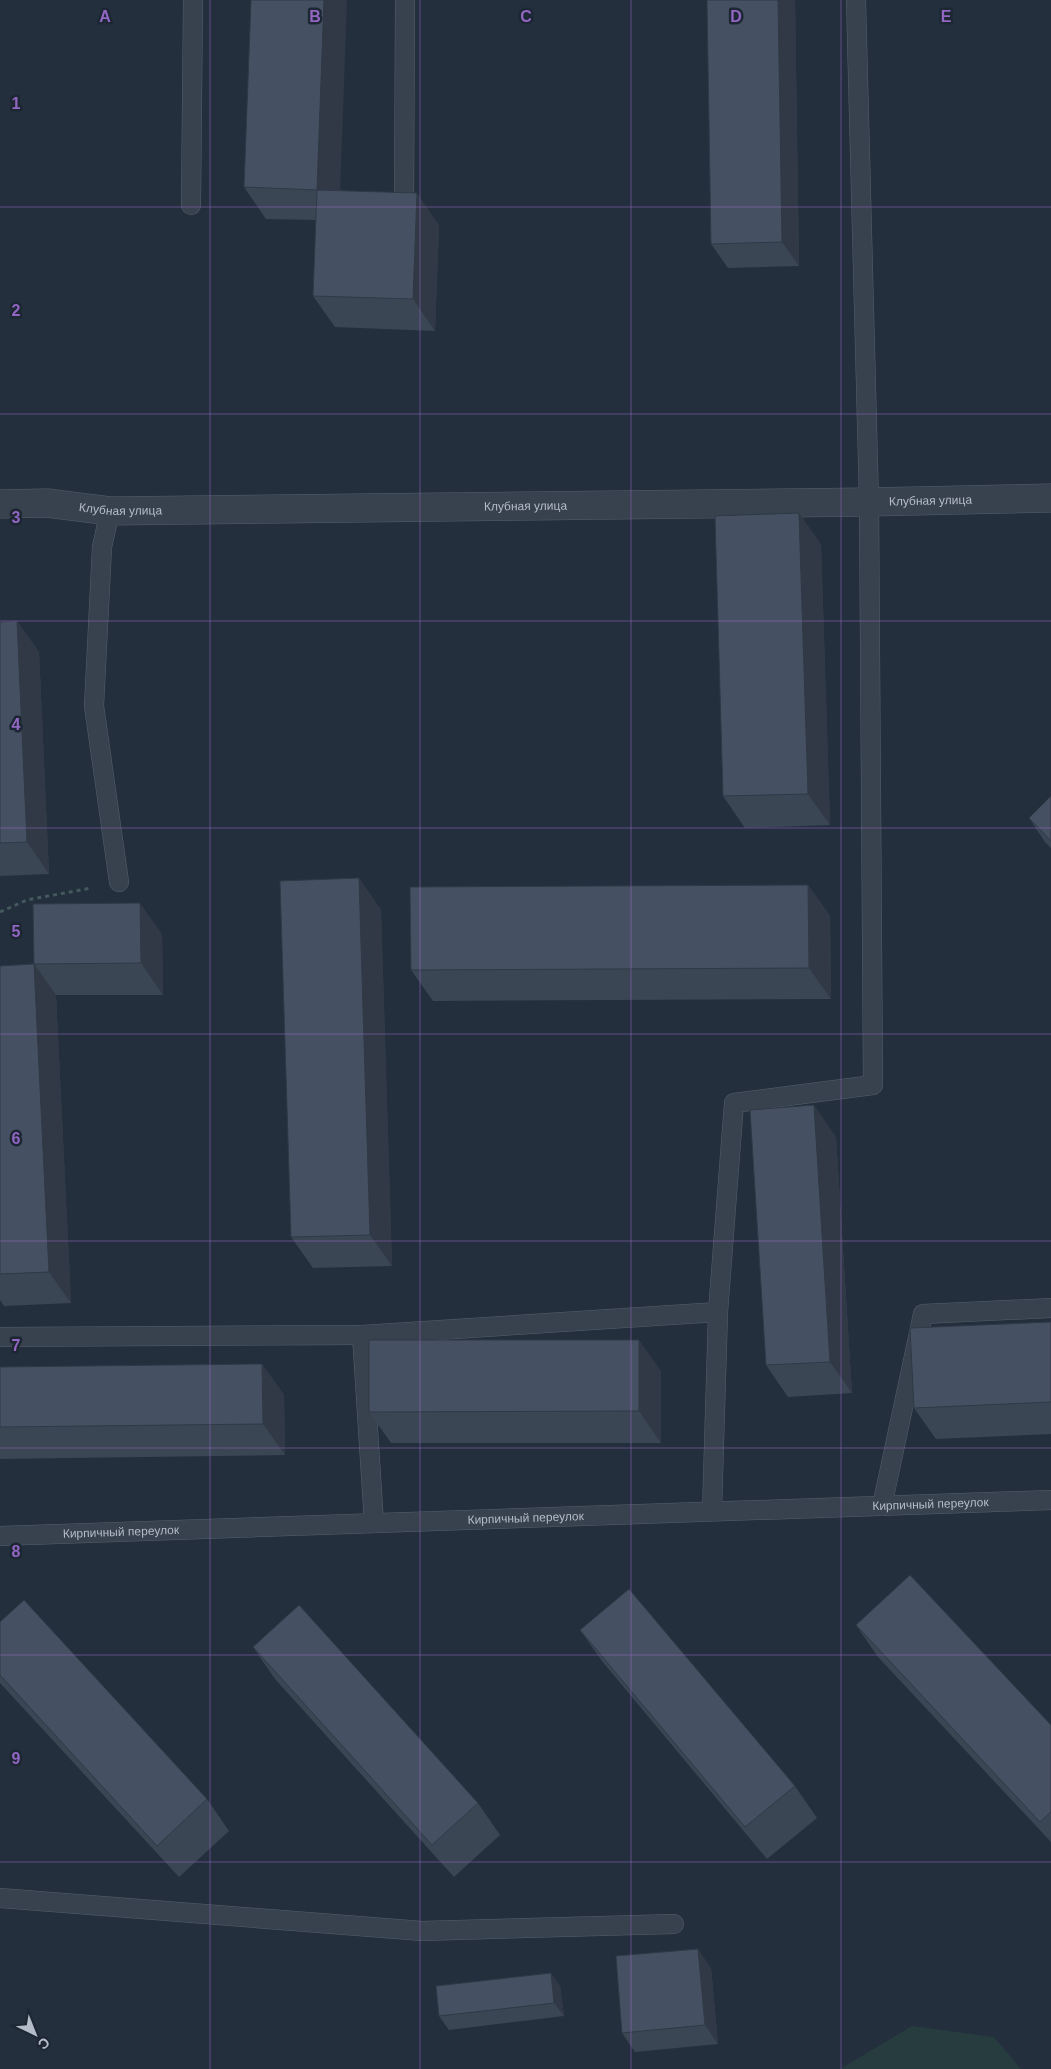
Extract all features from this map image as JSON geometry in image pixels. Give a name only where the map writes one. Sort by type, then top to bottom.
[{"type":"street","name":"Клубная улица","points":[[0,504],[48,503],[110,511],[1051,498]]},
{"type":"lane","points":[[191,205],[194,0]]},
{"type":"lane","points":[[404,208],[405,0]]},
{"type":"lane","points":[[712,1511],[718,1312],[734,1103],[873,1085],[869,502],[856,0]]},
{"type":"lane","points":[[110,511],[102,547],[94,706],[120,882]]},
{"type":"lane","points":[[882,1506],[923,1314],[1051,1308]]},
{"type":"lane","points":[[0,1337],[362,1335],[718,1312]]},
{"type":"lane","points":[[362,1335],[374,1523]]},
{"type":"lane","name":"Кирпичный переулок","points":[[0,1536],[1051,1500]]},
{"type":"lane","points":[[0,1898],[422,1931],[674,1924]]},
{"type":"path","points":[[0,912],[27,900],[120,882]]},
{"type":"green space","points":[[912,2026],[994,2037],[1021,2069],[840,2069]]},
{"type":"building","points":[[251,0],[324,0],[317,190],[244,187]]},
{"type":"building","points":[[707,0],[778,0],[782,242],[711,244]]},
{"type":"building","points":[[317,190],[417,193],[413,299],[313,296]]},
{"type":"building","points":[[799,513],[808,794],[723,796],[715,516]]},
{"type":"building","points":[[17,621],[27,842],[0,843],[0,622]]},
{"type":"building","points":[[1051,796],[1051,841],[1029,818]]},
{"type":"building","points":[[359,878],[370,1235],[291,1237],[280,881]]},
{"type":"building","points":[[808,885],[809,968],[411,970],[410,887]]},
{"type":"building","points":[[140,903],[141,963],[34,964],[33,904]]},
{"type":"building","points":[[34,964],[49,1272],[0,1274],[0,966]]},
{"type":"building","points":[[814,1105],[830,1362],[766,1365],[750,1110]]},
{"type":"building","points":[[1051,1322],[1051,1402],[914,1408],[910,1328]]},
{"type":"building","points":[[369,1340],[639,1340],[639,1411],[369,1412]]},
{"type":"building","points":[[262,1364],[263,1424],[0,1427],[0,1367]]},
{"type":"building","points":[[910,1575],[1051,1725],[1051,1812],[1040,1822],[856,1625]]},
{"type":"building","points":[[629,1589],[795,1786],[745,1827],[580,1630]]},
{"type":"building","points":[[24,1600],[207,1799],[157,1846],[0,1675],[0,1622]]},
{"type":"building","points":[[299,1605],[478,1803],[432,1845],[253,1647]]},
{"type":"building","points":[[698,1949],[705,2025],[622,2033],[616,1956]]},
{"type":"building","points":[[551,1973],[554,2003],[439,2016],[436,1986]]}]
